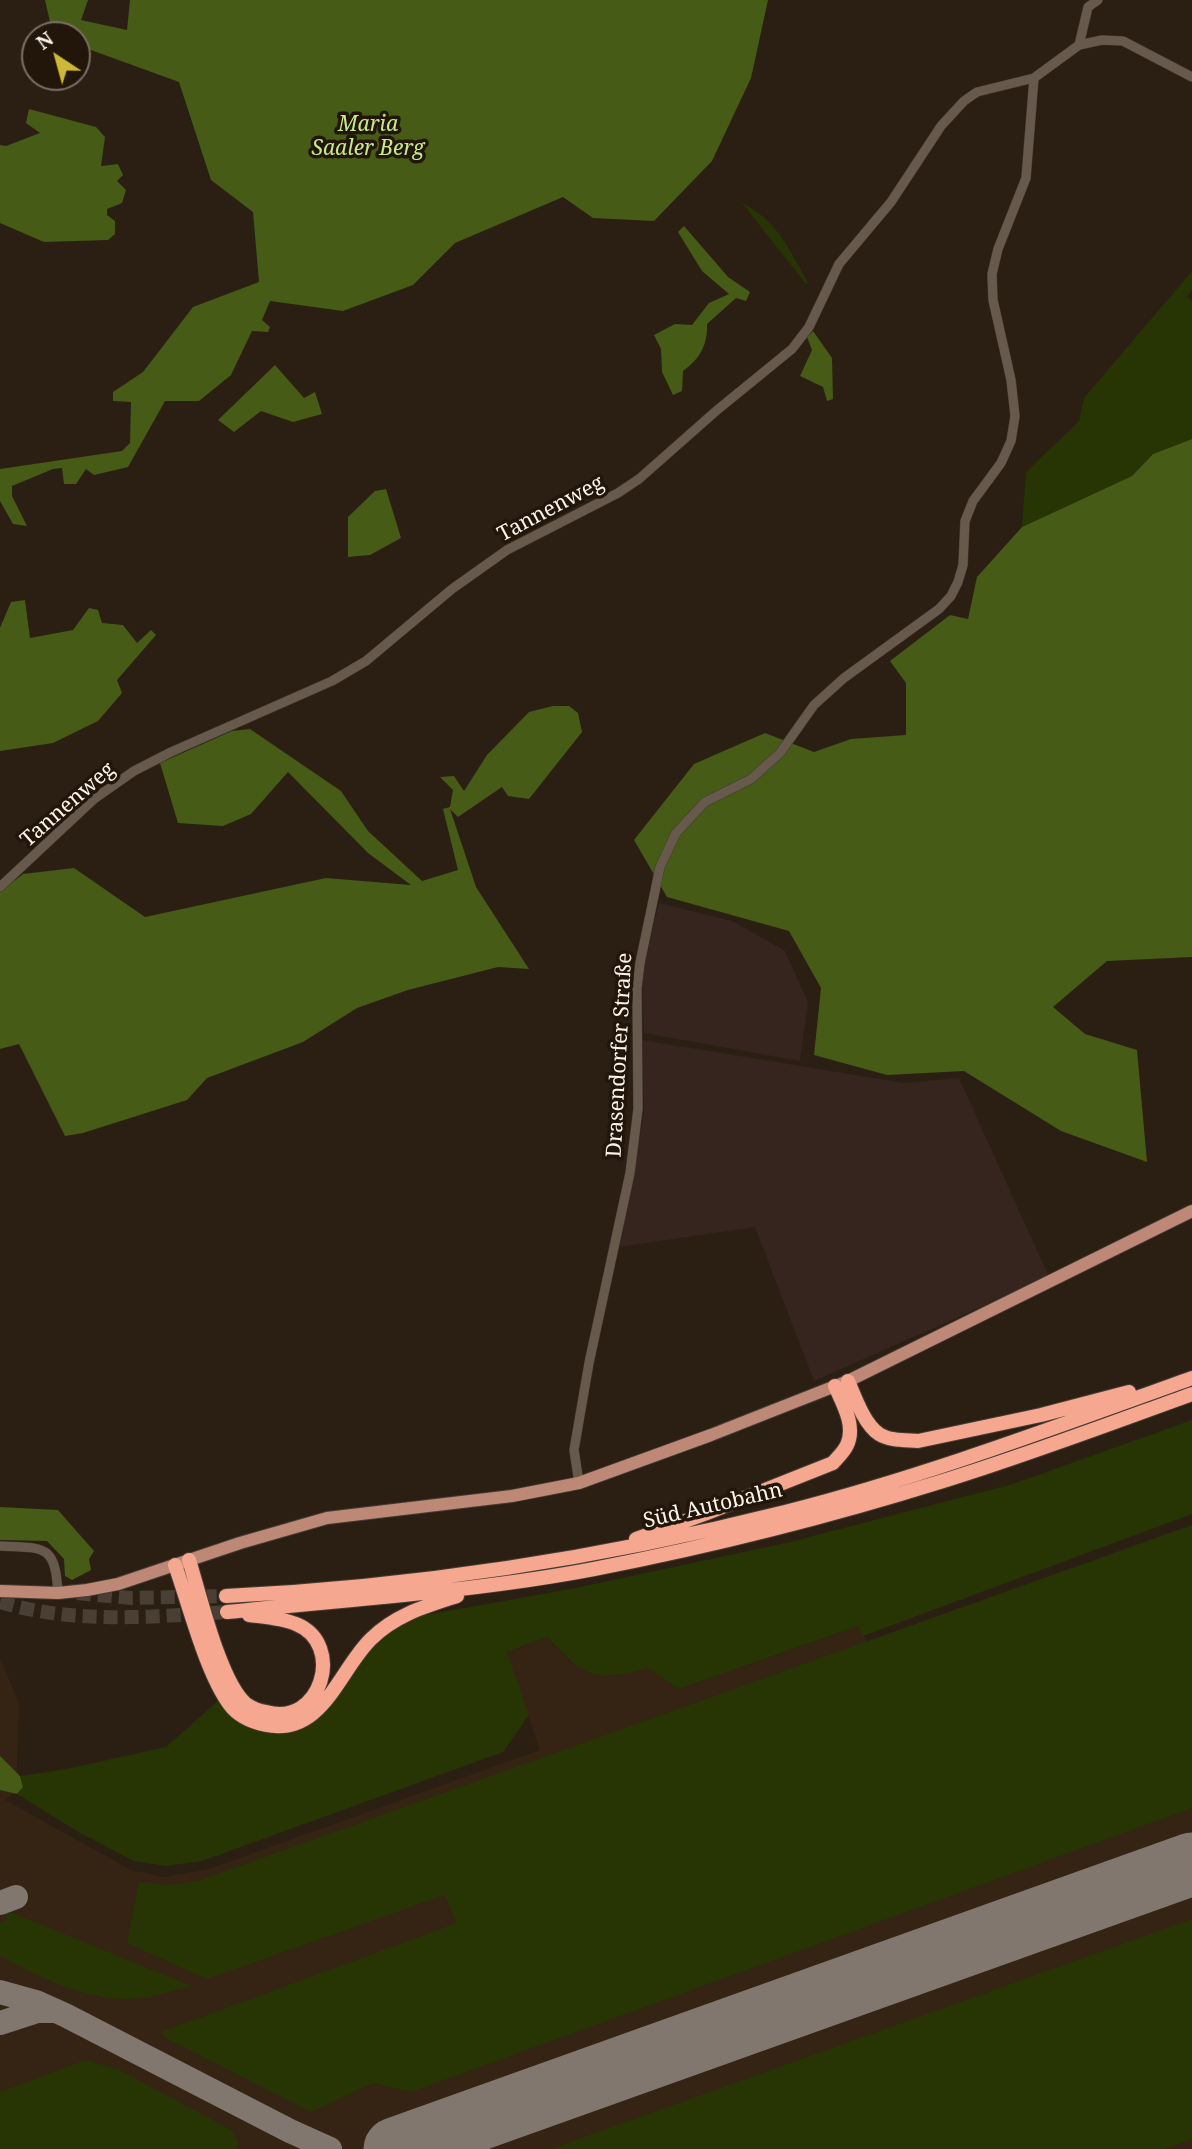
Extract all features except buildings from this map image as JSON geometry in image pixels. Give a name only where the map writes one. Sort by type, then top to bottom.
[{"type":"highway","points":[[842,1384],[855,1398],[878,1434],[897,1440],[918,1441],[1185,1381]]},
{"type":"highway","name":"Süd Autobahn","points":[[226,1596],[408,1581],[608,1551],[787,1511],[998,1447],[1185,1381]]},
{"type":"highway","points":[[608,1551],[833,1463],[847,1446],[850,1429],[842,1384]]},
{"type":"highway","name":"Süd Autobahn","points":[[182,1563],[222,1665],[234,1688],[246,1703],[257,1710],[276,1715],[291,1713],[314,1698],[322,1683],[324,1665],[314,1638],[298,1624],[227,1612],[484,1586],[593,1569],[790,1526],[944,1481],[1192,1394]]},
{"type":"highway","points":[[182,1563],[212,1670],[229,1703],[239,1715],[252,1722],[270,1726],[297,1723],[309,1718],[331,1695],[357,1654],[391,1623],[410,1612],[484,1586]]},
{"type":"main road","points":[[0,1591],[58,1593],[118,1584],[327,1518],[512,1496],[579,1483],[842,1384],[1192,1211]]},
{"type":"street","points":[[1079,45],[1088,7],[1098,0]]},
{"type":"street","points":[[1034,78],[1079,45],[1102,40],[1123,41],[1192,77]]},
{"type":"street","name":"Tannenweg","points":[[0,887],[94,799],[134,771],[332,681],[366,661],[453,589],[507,550],[618,493],[639,479],[792,349],[809,327],[825,288],[839,264],[891,202],[953,111],[977,92],[1034,78]]},
{"type":"street","name":"Drasendorfer Straße","points":[[579,1483],[574,1450],[589,1363],[630,1173],[638,1109],[639,971],[660,867],[676,832],[705,802],[751,779],[780,753],[814,705],[844,678],[939,609],[951,596],[958,582],[964,565],[965,522],[973,501],[1001,463],[1011,441],[1013,428],[1009,368],[993,300],[992,274],[998,249],[1026,178],[1034,78]]},
{"type":"street","points":[[0,1546],[36,1548],[46,1553],[57,1567],[58,1593]]},
{"type":"shaded area","points":[[659,903],[732,921],[785,951],[808,1002],[800,1061],[644,1033],[642,973]]},
{"type":"shaded area","points":[[642,1040],[904,1083],[959,1078],[1049,1277],[814,1381],[755,1227],[619,1247],[644,1113]]},
{"type":"shaded area","points":[[858,1626],[932,1749],[1192,1656],[1192,2149],[0,2149],[0,1658],[19,1703],[16,1792],[5,1800],[131,1870],[163,1877],[209,1869],[540,1750],[507,1652],[547,1637],[566,1658],[612,1676],[648,1668],[679,1689]]},
{"type":"green space","name":"Maria Saaler Berg","points":[[45,0],[88,0],[81,20],[86,21],[50,21]]},
{"type":"green space","name":"Maria Saaler Berg","points":[[130,0],[768,0],[751,78],[712,161],[654,221],[593,218],[563,197],[455,243],[413,285],[343,311],[270,301],[262,320],[270,327],[268,332],[252,331],[231,375],[199,401],[165,401],[128,467],[94,475],[86,469],[76,484],[64,484],[62,468],[53,469],[12,486],[12,496],[27,526],[13,524],[0,501],[0,469],[122,451],[130,443],[131,402],[113,401],[113,392],[143,372],[193,307],[259,282],[253,212],[211,180],[179,82],[91,50],[91,22],[127,30]]},
{"type":"green space","points":[[29,109],[96,127],[105,137],[101,166],[118,164],[123,175],[117,181],[126,190],[122,203],[107,209],[107,215],[115,221],[115,234],[108,240],[44,242],[0,223],[0,145],[6,146],[40,133],[26,123]]},
{"type":"green space","points":[[742,203],[774,227],[808,283],[806,284]]},
{"type":"green space","points":[[684,226],[728,277],[750,292],[746,301],[736,298],[707,324],[702,350],[683,371],[682,391],[673,395],[662,372],[661,349],[654,335],[675,324],[692,325],[709,303],[729,294],[702,271],[678,232]]},
{"type":"green space","points":[[1192,271],[1192,290],[1187,297],[1192,301],[1192,439],[1153,454],[1132,476],[1022,527],[1026,472],[1079,421],[1084,398]]},
{"type":"green space","points":[[813,331],[832,358],[833,399],[827,401],[823,387],[800,376],[812,350],[807,337]]},
{"type":"green space","points":[[275,365],[304,398],[315,392],[322,414],[293,422],[261,411],[234,432],[218,420]]},
{"type":"green space","points":[[1192,439],[1192,957],[1107,961],[1053,1007],[1085,1034],[1137,1050],[1147,1162],[1061,1131],[964,1071],[887,1075],[814,1055],[821,988],[789,931],[667,897],[634,840],[694,764],[765,733],[814,752],[851,739],[906,735],[906,683],[890,661],[950,615],[968,619],[977,577],[1022,527],[1132,476],[1153,454]]},
{"type":"green space","points":[[386,489],[401,538],[370,555],[348,557],[348,517],[375,491]]},
{"type":"green space","points":[[25,600],[30,638],[73,630],[89,608],[98,610],[102,623],[123,625],[137,643],[151,630],[156,635],[117,680],[122,693],[98,721],[53,743],[0,751],[0,628],[11,602]]},
{"type":"green space","points":[[553,706],[569,706],[578,713],[582,732],[529,799],[508,796],[502,787],[458,817],[450,809],[476,887],[529,969],[498,967],[408,990],[357,1008],[303,1042],[207,1078],[187,1100],[83,1133],[65,1136],[19,1044],[0,1049],[0,892],[23,874],[74,868],[145,917],[326,878],[411,885],[368,853],[288,772],[251,814],[223,826],[178,823],[160,763],[232,731],[250,729],[341,791],[368,831],[422,881],[458,870],[443,809],[450,807],[453,790],[440,777],[454,776],[464,791],[487,755],[529,712]]},
{"type":"green space","points":[[1192,1420],[1192,1514],[863,1636],[858,1626],[679,1689],[648,1668],[615,1675],[592,1673],[571,1661],[547,1637],[507,1652],[529,1715],[503,1752],[202,1861],[166,1866],[134,1861],[80,1833],[17,1794],[23,1787],[20,1776],[67,1769],[166,1747],[220,1699],[249,1727],[273,1733],[291,1731],[311,1723],[326,1711],[375,1643],[396,1626],[420,1616],[576,1588],[790,1542],[1013,1484]]},
{"type":"green space","points":[[0,1507],[58,1510],[94,1551],[89,1559],[91,1570],[72,1580],[65,1576],[64,1559],[47,1541],[0,1540]]},
{"type":"green space","points":[[1192,1525],[1192,1808],[411,2092],[373,2083],[311,2112],[168,2039],[161,2032],[457,1923],[445,1895],[207,1979],[127,1943],[139,1882],[167,1885],[198,1881]]},
{"type":"green space","points":[[0,1756],[20,1776],[23,1787],[17,1794],[0,1790]]},
{"type":"green space","points":[[5,1910],[192,1986],[149,1997],[123,1999],[90,1994],[59,1984],[0,1956],[0,1923],[7,1920]]},
{"type":"green space","points":[[1192,1919],[1192,2139],[1164,2149],[551,2149]]},
{"type":"green space","points":[[86,2060],[120,2070],[231,2130],[238,2141],[237,2149],[0,2149],[0,2092]]},
{"type":"taxiway","points":[[0,1903],[16,1897]]},
{"type":"taxiway","points":[[0,1992],[36,2002],[65,2015],[330,2149]]},
{"type":"taxiway","points":[[0,2023],[37,2011],[51,2011]]},
{"type":"runway","points":[[395,2149],[1192,1864]]},
{"type":"tunnel","points":[[77,1593],[131,1598],[226,1596]]},
{"type":"tunnel","points":[[0,1602],[55,1614],[84,1616],[142,1617],[227,1612]]}]
